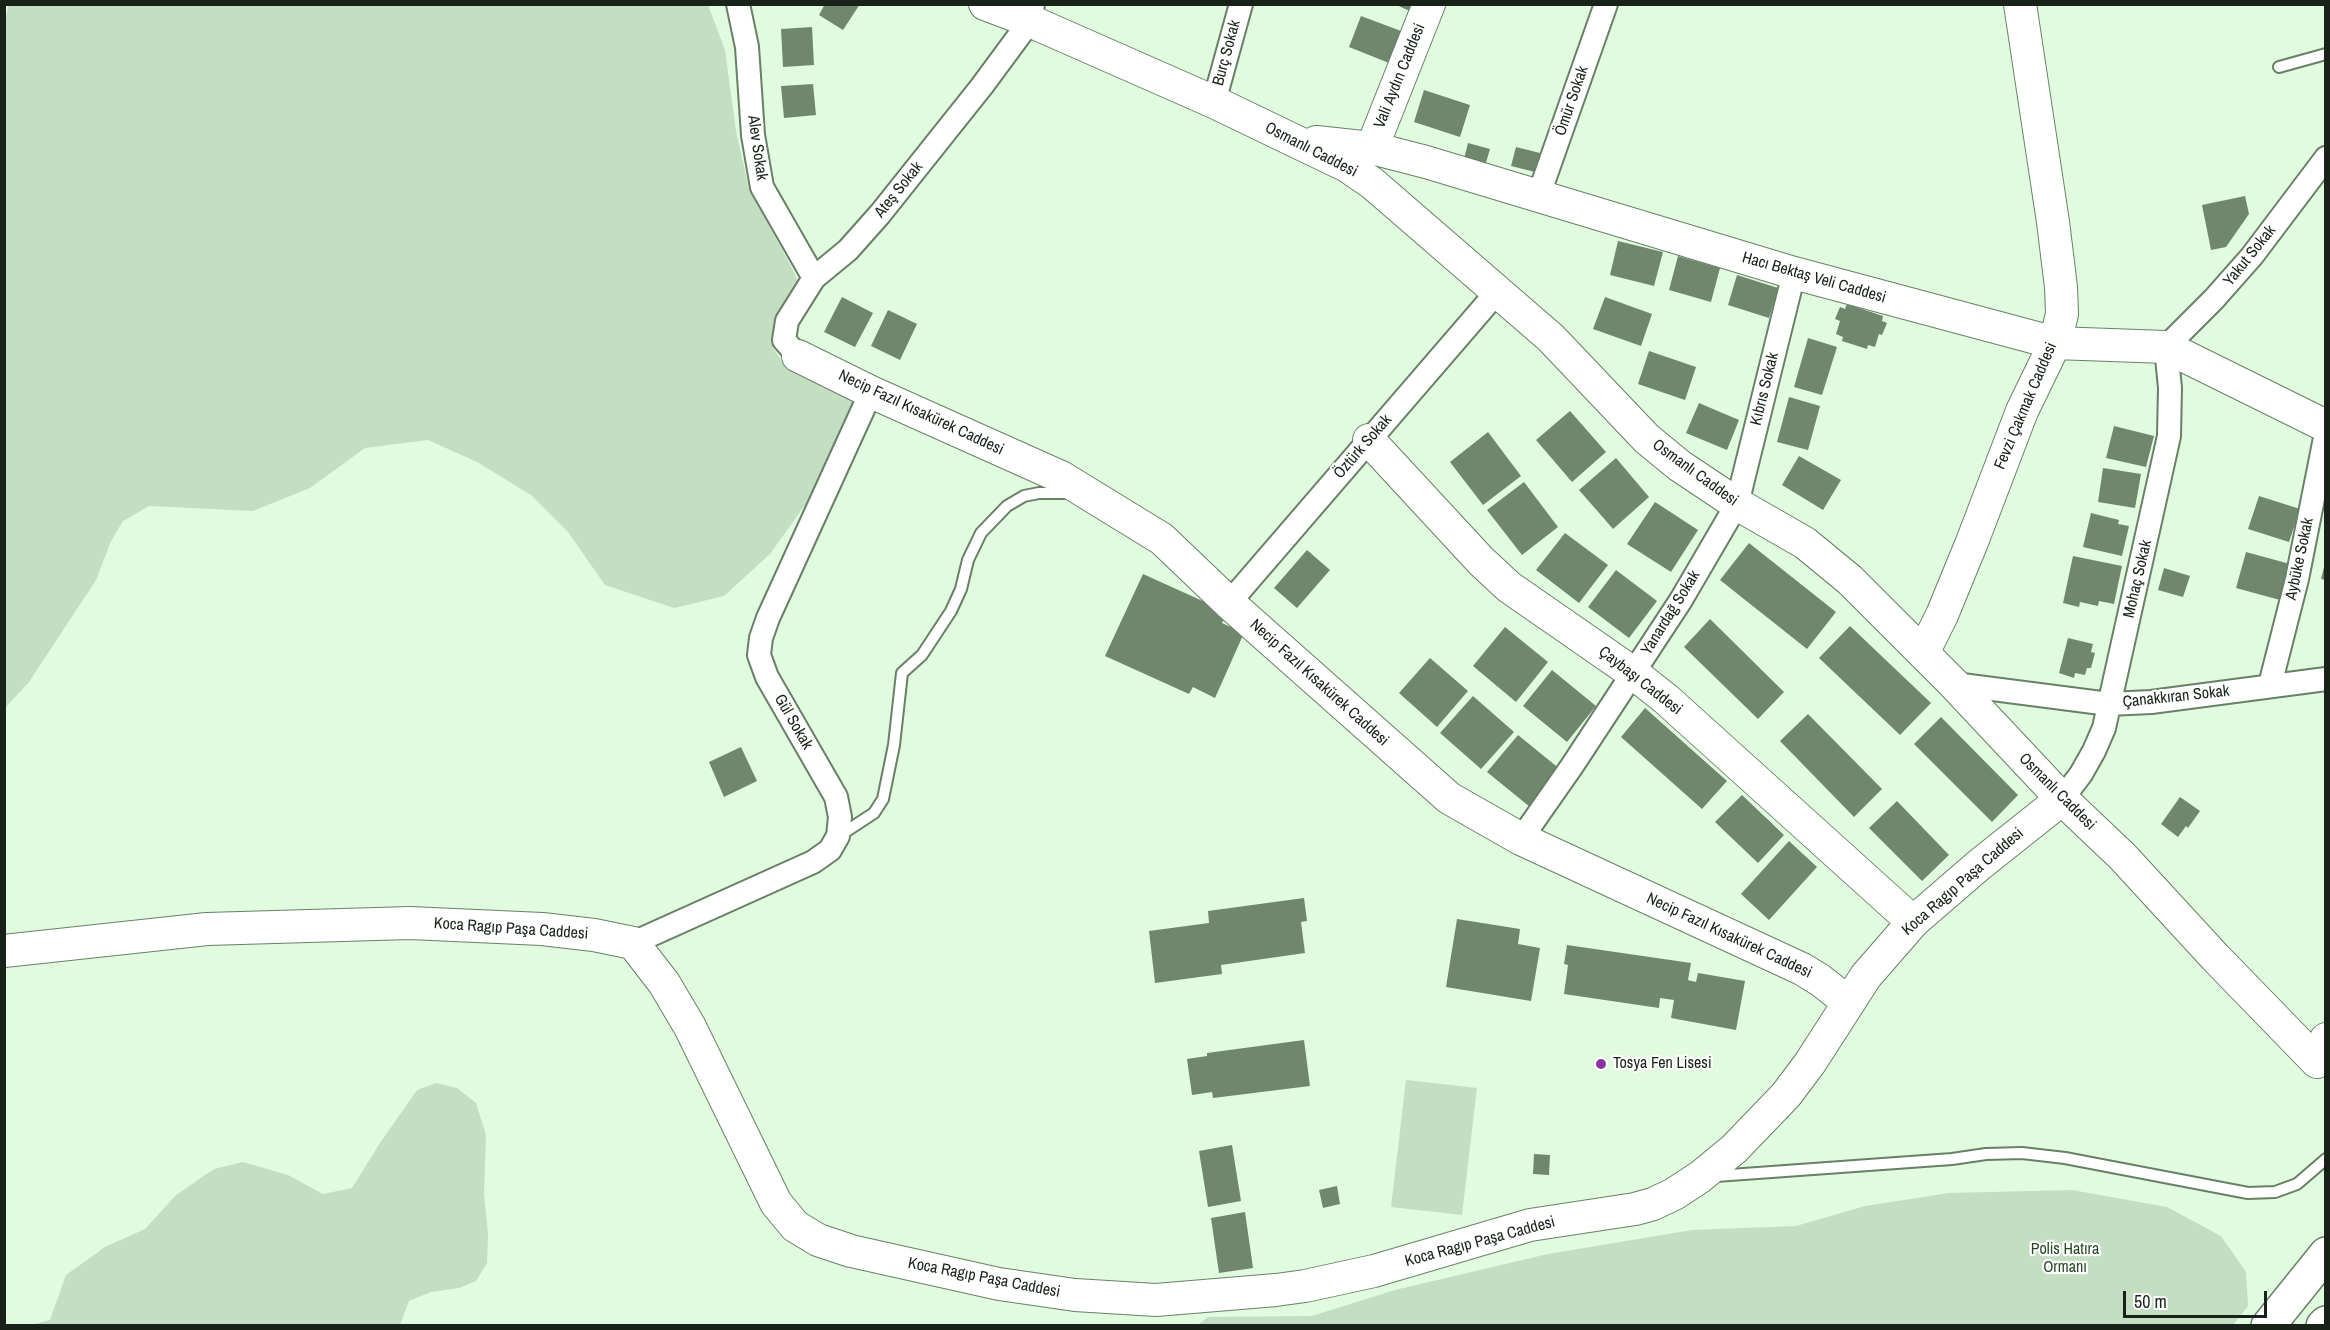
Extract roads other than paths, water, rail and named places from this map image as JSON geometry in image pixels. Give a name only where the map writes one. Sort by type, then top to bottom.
[{"type":"highway","points":[[2268,1326],[2325,1254]]},
{"type":"street","name":"Alev Sokak","points":[[738,4],[747,47],[753,135],[762,187],[814,278]]},
{"type":"street","name":"Osmanlı Caddesi","points":[[985,4],[1031,13],[1347,166],[1372,183],[1551,338],[1647,439],[1680,466],[1826,559],[1850,580],[1954,684],[2062,799],[2123,857],[2215,957],[2321,1058]]},
{"type":"street","name":"Burç Sokak","points":[[1214,102],[1241,4]]},
{"type":"street","name":"Vali Aydın Caddesi","points":[[1372,148],[1429,4]]},
{"type":"street","name":"Ömür Sokak","points":[[1538,197],[1606,4]]},
{"type":"street","name":"Fevzi Çakmak Caddesi","points":[[1923,653],[1942,615],[1972,542],[2036,378],[2055,343],[2062,314],[2061,286],[2020,4]]},
{"type":"street","name":"Ateş Sokak","points":[[798,356],[784,340],[787,321],[814,278],[848,249],[880,214],[982,86],[1031,13]]},
{"type":"street","name":"Hacı Bektaş Veli Caddesi","points":[[1294,140],[1372,148],[1426,162],[1794,273],[2055,343],[2166,347],[2325,426]]},
{"type":"street","name":"Yakut Sokak","points":[[2166,347],[2214,299],[2252,256],[2325,158]]},
{"type":"street","name":"Kıbrıs Sokak","points":[[1737,504],[1794,273]]},
{"type":"street","name":"Öztürk Sokak","points":[[1229,603],[1497,292]]},
{"type":"street","name":"Mohaç Sokak","points":[[2062,799],[2094,751],[2104,728],[2169,436],[2170,388],[2166,347]]},
{"type":"street","name":"Necip Fazıl Kısakürek Caddesi","points":[[798,356],[871,393],[1061,477],[1162,539],[1229,603],[1449,798],[1521,839],[1802,969],[1848,1002]]},
{"type":"street","name":"Gül Sokak","points":[[838,836],[840,817],[836,797],[767,676],[759,655],[768,618],[871,393]]},
{"type":"street","name":"Aybüke Sokak","points":[[2270,685],[2296,579],[2325,433]]},
{"type":"street","name":"Çaybaşı Caddesi","points":[[1369,440],[1481,561],[1502,580],[1633,673],[1713,740],[1913,922]]},
{"type":"street","name":"Yanardağ Sokak","points":[[1521,839],[1681,600],[1737,504]]},
{"type":"street","name":"Çanakkıran Sokak","points":[[1954,684],[2109,704],[2151,702],[2325,679]]},
{"type":"street","name":"Koca Ragıp Paşa Caddesi","points":[[4,951],[207,929],[410,922],[542,929],[594,935],[633,943],[664,983],[690,1027],[776,1203],[795,1226],[818,1240],[851,1251],[999,1284],[1075,1295],[1156,1300],[1276,1290],[1374,1271],[1530,1225],[1604,1215],[1653,1204],[1700,1177],[1734,1149],[1786,1095],[1810,1063],[1866,976],[1913,922],[1979,865],[2062,799]]},
{"type":"street","points":[[633,943],[813,862],[830,850],[838,836]]},
{"type":"lane","points":[[2279,67],[2325,54]]},
{"type":"lane","points":[[838,836],[874,813],[883,798],[894,745],[902,673],[922,655],[951,611],[961,589],[968,560],[981,533],[1007,506],[1024,496],[1039,493],[1087,493]]},
{"type":"lane","points":[[1700,1177],[1940,1160],[1986,1154],[2022,1154],[2066,1158],[2248,1193],[2275,1192],[2297,1184],[2325,1159]]},
{"type":"place","name":"Tosya Fen Lisesi","points":[[1601,1064]]},
{"type":"park label","name":"Polis Hatıra Ormanı","points":[[2065,1259]]}]
